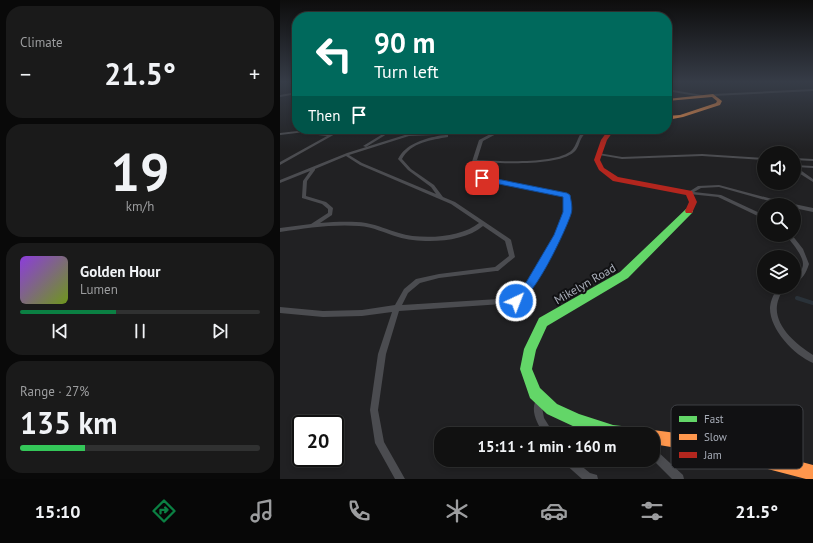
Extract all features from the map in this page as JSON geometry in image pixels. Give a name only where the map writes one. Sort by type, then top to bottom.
[{"type":"street","points":[[672,117],[682,116],[717,104]]},
{"type":"street","points":[[608,134],[604,140],[597,160],[601,169],[616,179],[689,194]]},
{"type":"street","name":"Mikelyn Road","points":[[600,427],[577,421],[552,409],[535,393],[526,368],[530,349],[543,322],[624,275],[688,214],[693,202],[689,194]]},
{"type":"street","points":[[660,438],[671,440]]},
{"type":"street","points":[[798,469],[813,473]]},
{"type":"lane","points":[[280,134],[292,133]]},
{"type":"lane","points":[[320,134],[330,135]]},
{"type":"lane","points":[[280,182],[364,147],[385,134]]},
{"type":"lane","points":[[346,155],[410,135],[435,134]]},
{"type":"lane","points":[[441,198],[436,188],[404,165],[400,159],[402,153],[411,147],[426,141],[456,134]]},
{"type":"lane","points":[[280,310],[323,314],[355,313],[397,308],[516,301],[528,289],[558,235],[568,212],[567,195],[482,178],[471,171],[481,140],[493,134]]},
{"type":"lane","points":[[474,162],[556,160],[565,157],[576,148],[577,140],[582,134]]},
{"type":"lane","points":[[280,164],[330,135]]},
{"type":"lane","points":[[599,154],[636,158],[702,156],[757,159]]},
{"type":"lane","points":[[346,155],[361,164],[441,198],[483,223],[508,240],[512,257],[496,269],[439,276],[418,281],[406,291],[397,308],[382,354],[374,410],[380,443],[400,479]]},
{"type":"lane","points":[[801,159],[813,160]]},
{"type":"lane","points":[[312,226],[330,214],[331,208],[324,203],[304,197],[305,181],[316,167]]},
{"type":"lane","points":[[801,167],[813,167]]},
{"type":"lane","points":[[801,172],[813,181]]},
{"type":"lane","points":[[689,194],[700,187],[719,186],[763,198]]},
{"type":"lane","points":[[689,194],[719,196],[757,214]]},
{"type":"lane","points":[[801,207],[813,210]]},
{"type":"lane","points":[[280,230],[312,226],[359,224],[382,227],[398,235],[417,238],[432,238],[470,234],[479,228],[483,223]]},
{"type":"lane","points":[[801,252],[806,264],[803,274],[801,276]]},
{"type":"lane","points":[[776,294],[774,307],[777,325],[786,339],[799,351],[813,359]]},
{"type":"lane","points":[[535,393],[540,419],[545,427]]},
{"type":"lane","points":[[660,460],[679,479]]},
{"type":"lane","points":[[575,467],[586,477],[593,479]]},
{"type":"shaded area","points":[[280,104],[292,104],[292,134],[672,134],[672,104],[813,104],[813,479],[280,479]]},
{"type":"waterway","points":[[797,298],[813,303]]},
{"type":"traffic: fast","points":[[597,427],[577,421],[552,409],[535,393],[526,369],[530,349],[543,322],[624,275],[689,211]]},
{"type":"traffic: slow","points":[[672,117],[681,116],[717,104]]},
{"type":"traffic: slow","points":[[660,438],[671,440]]},
{"type":"traffic: slow","points":[[798,469],[813,473]]},
{"type":"traffic: jam","points":[[608,134],[604,140],[597,160],[601,169],[616,179],[689,193],[693,202],[689,211]]},
{"type":"route","points":[[482,178],[567,195],[568,212],[558,235],[528,289],[516,301]]}]
